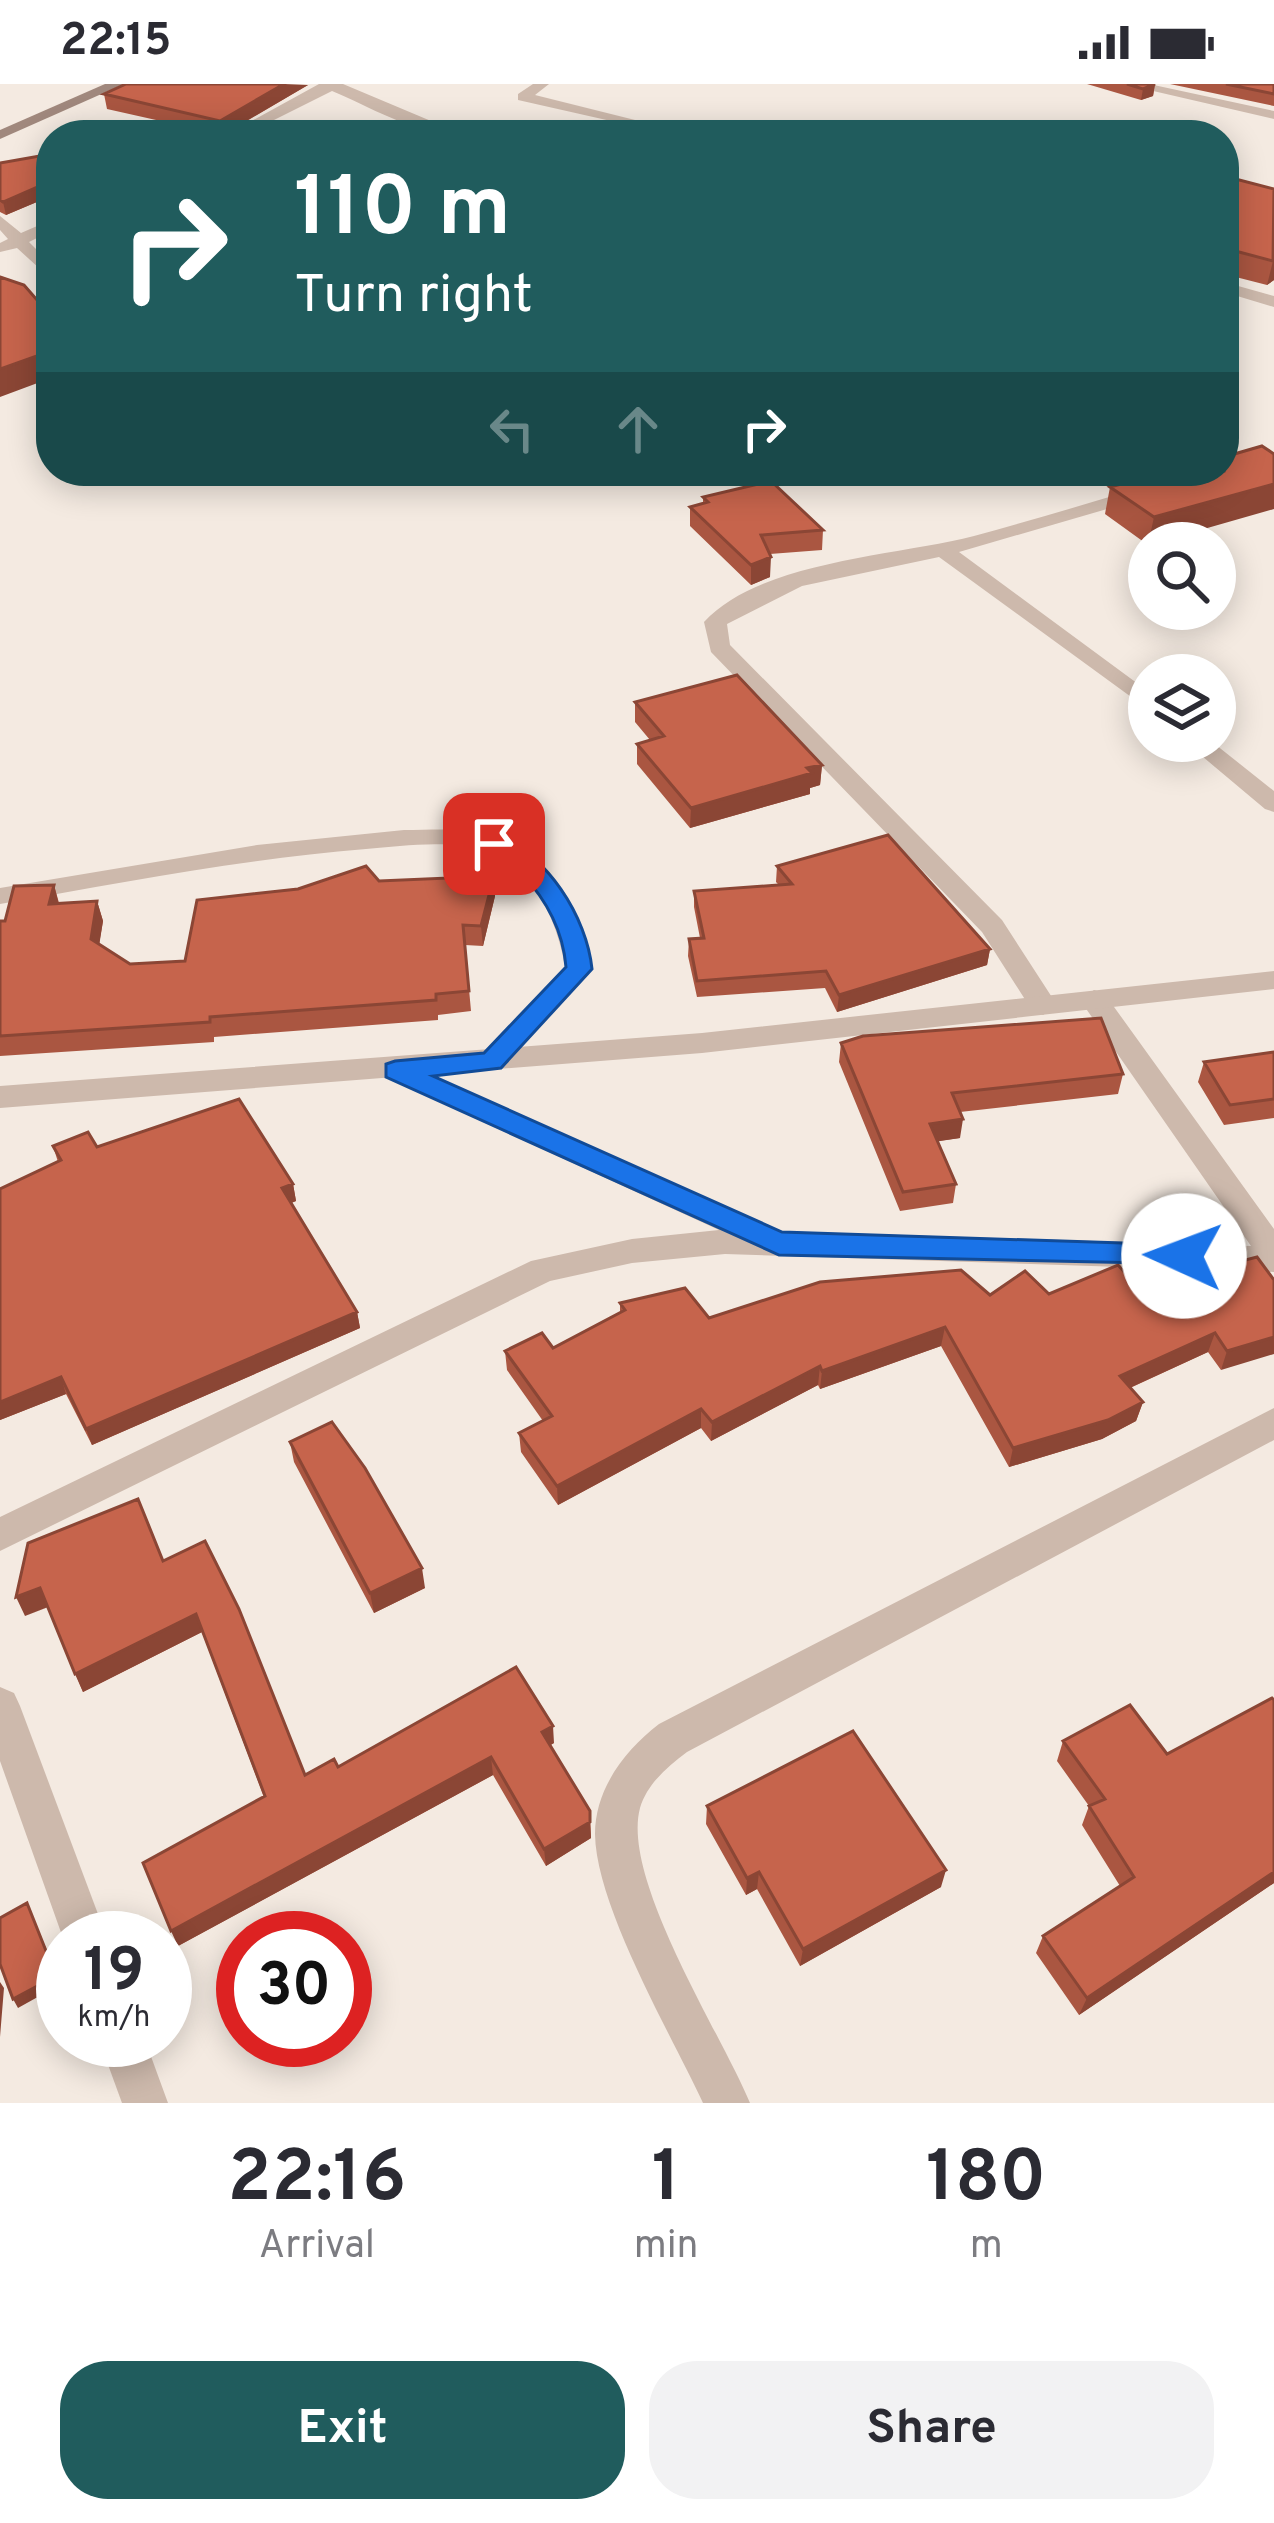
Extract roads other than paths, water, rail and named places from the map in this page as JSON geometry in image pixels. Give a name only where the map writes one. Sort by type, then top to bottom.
[{"type":"main road","points":[[0,119],[81,84]]},
{"type":"main road","points":[[0,135],[117,84]]},
{"type":"street","points":[[542,84],[523,97],[624,120]]},
{"type":"street","points":[[1130,84],[1274,115]]},
{"type":"street","points":[[262,120],[331,85],[416,120]]},
{"type":"street","points":[[0,221],[36,258]]},
{"type":"street","points":[[0,250],[36,232]]},
{"type":"street","points":[[1239,292],[1274,302]]},
{"type":"street","points":[[1043,1005],[992,926],[853,778],[755,686],[713,633],[715,622],[780,588],[850,566],[943,550],[1165,486]]},
{"type":"street","points":[[943,550],[1128,687]]},
{"type":"street","points":[[1222,762],[1274,804]]},
{"type":"street","points":[[0,896],[238,857],[404,839],[456,837],[494,844],[527,866],[559,907],[577,940],[579,969],[491,1061]]},
{"type":"street","points":[[0,1097],[395,1070],[1274,980]]},
{"type":"street","points":[[1094,1000],[1274,1257]]},
{"type":"street","points":[[395,1070],[779,1244]]},
{"type":"street","points":[[0,1535],[543,1270],[632,1251],[724,1242],[1274,1257]]},
{"type":"street","points":[[727,2103],[619,1863],[619,1810],[640,1767],[673,1738],[1274,1423]]},
{"type":"street","points":[[0,1706],[75,1911]]},
{"type":"street","points":[[132,2067],[145,2103]]}]
